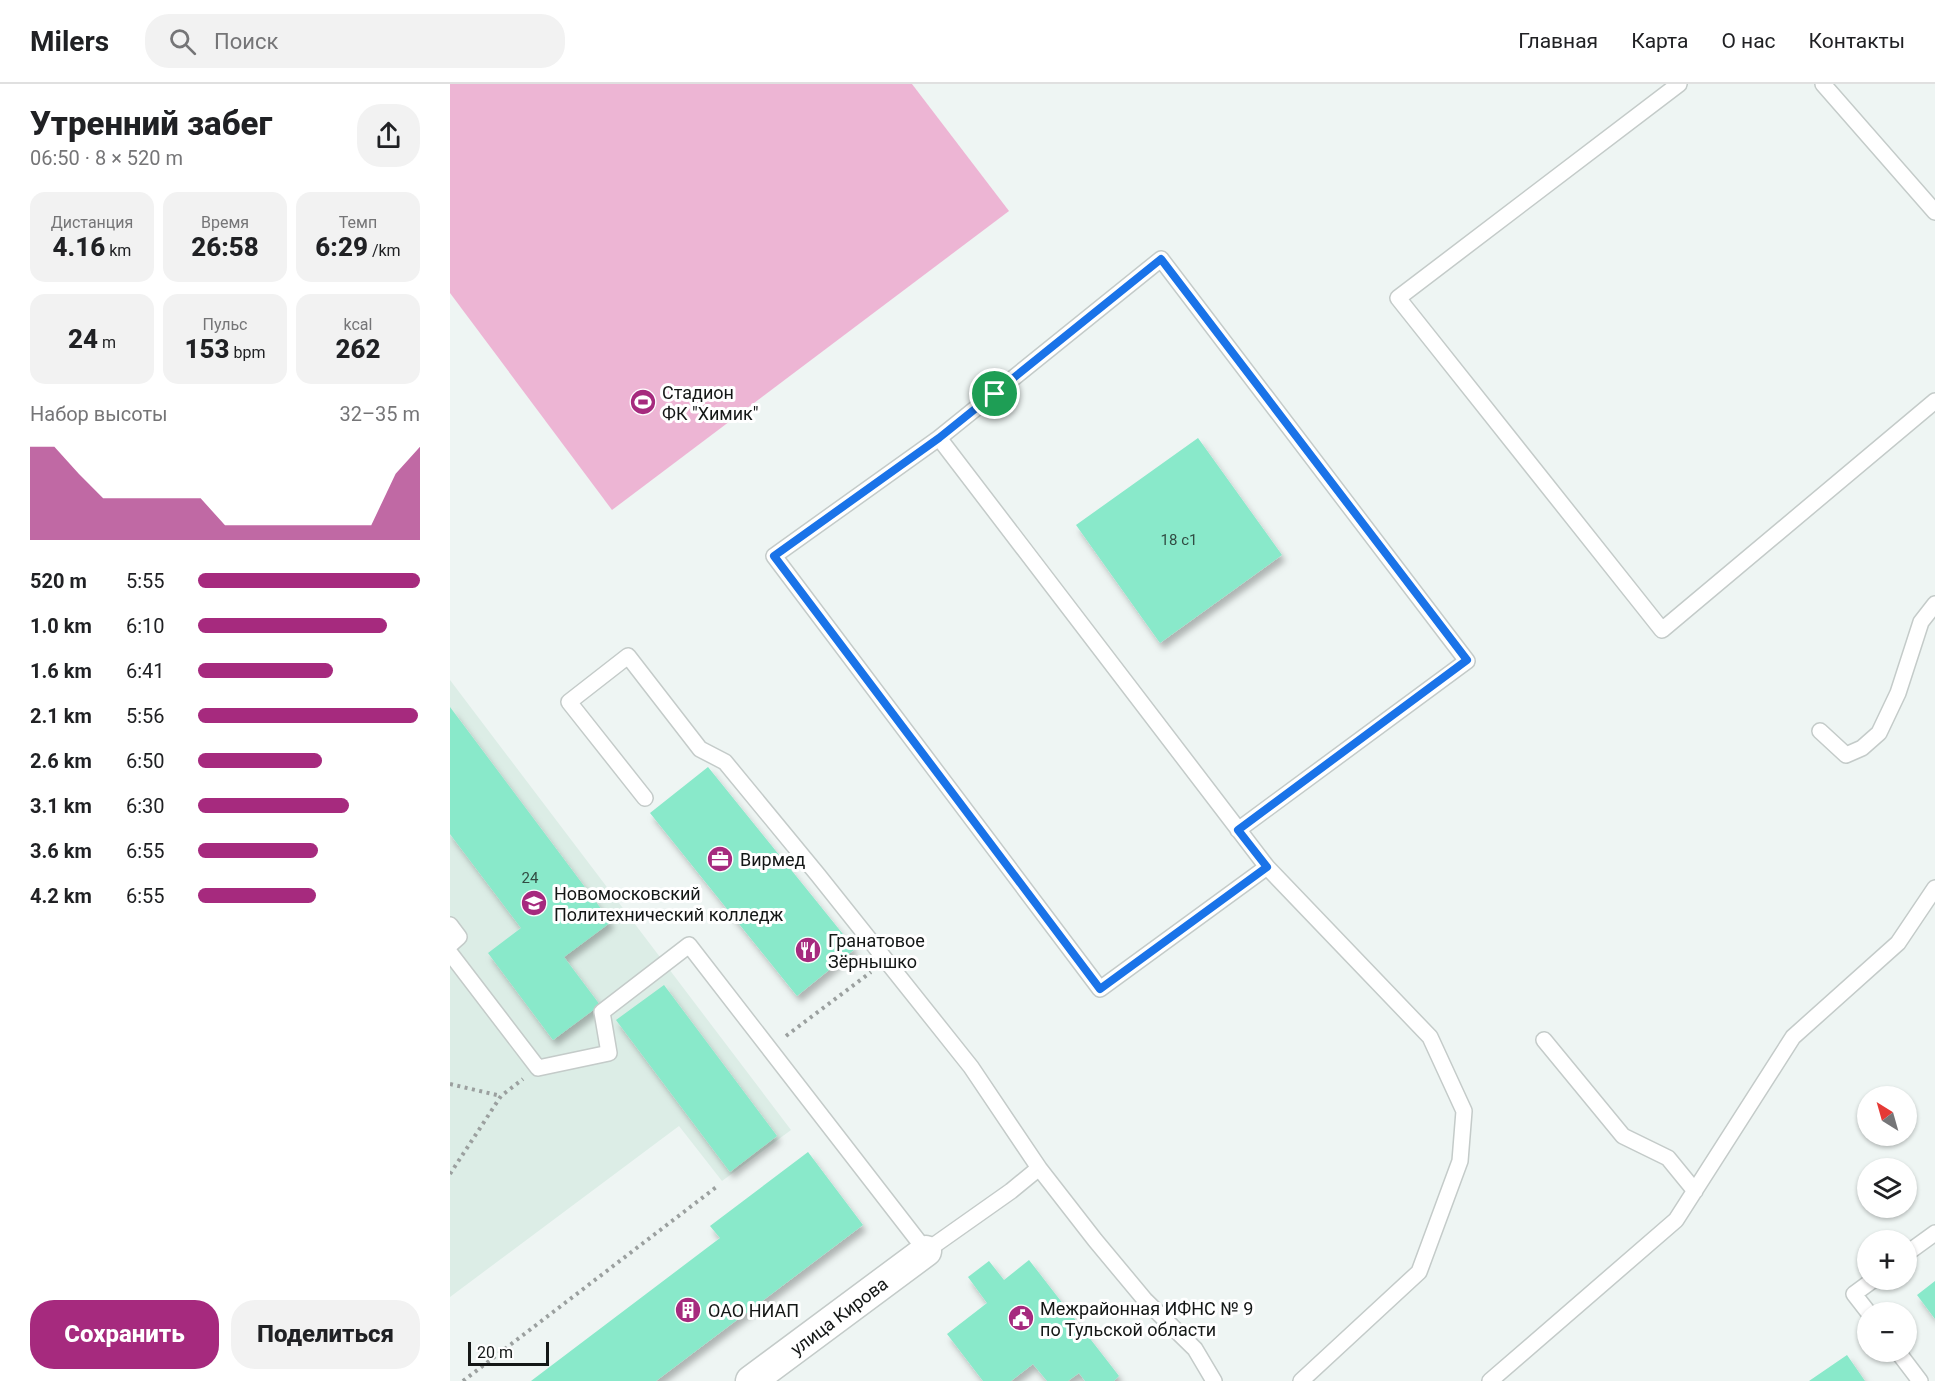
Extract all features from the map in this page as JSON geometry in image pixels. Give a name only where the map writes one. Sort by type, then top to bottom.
[{"type":"street","name":"улица Кирова","points":[[751,1381],[926,1251]]},
{"type":"lane","points":[[1679,84],[1398,298],[1662,630],[1935,401]]},
{"type":"lane","points":[[1823,84],[1935,213]]},
{"type":"lane","points":[[1238,830],[1467,660],[1161,259],[939,438],[774,556],[1100,989],[1267,867]]},
{"type":"lane","points":[[939,438],[1267,867],[1430,1037],[1464,1111],[1460,1161],[1419,1272],[1301,1381]]},
{"type":"lane","points":[[1820,731],[1846,754],[1862,748],[1880,733],[1898,693],[1921,622],[1935,604]]},
{"type":"lane","points":[[645,798],[569,702],[628,656],[700,749],[725,762],[886,960],[971,1067],[1039,1168],[1095,1240],[1145,1300],[1195,1349],[1214,1381]]},
{"type":"lane","points":[[1490,1381],[1676,1220],[1793,1037],[1898,943],[1935,888]]},
{"type":"lane","points":[[450,925],[459,937],[450,945]]},
{"type":"lane","points":[[450,953],[538,1068],[609,1053],[602,1012],[689,945],[926,1251],[1011,1191],[1039,1168]]},
{"type":"lane","points":[[1544,1040],[1623,1136],[1668,1158],[1695,1191]]},
{"type":"lane","points":[[1917,1246],[1935,1233]]},
{"type":"lane","points":[[1859,1290],[1854,1294],[1861,1302]]},
{"type":"lane","points":[[1904,1362],[1914,1379]]},
{"type":"path","points":[[769,1049],[886,960]]},
{"type":"path","points":[[450,1174],[501,1096],[522,1080]]},
{"type":"path","points":[[450,1084],[501,1096]]},
{"type":"path","points":[[462,1381],[718,1185]]},
{"type":"shaded area","name":"Стадион ФК \"Химик\"","points":[[450,84],[912,84],[1009,211],[612,510],[450,293]]},
{"type":"shaded area","name":"Новомосковский Политехнический колледж","points":[[450,680],[791,1130],[722,1181],[679,1126],[450,1297]]},
{"type":"building","points":[[1198,438],[1282,555],[1160,643],[1076,525]]},
{"type":"building","name":"Новомосковский Политехнический колледж","points":[[450,707],[611,922],[564,957],[600,1005],[553,1040],[488,953],[521,928],[450,834]]},
{"type":"building","points":[[708,767],[855,949],[797,996],[650,813]]},
{"type":"building","points":[[664,985],[777,1136],[730,1172],[616,1020]]},
{"type":"building","name":"ОАО НИАП","points":[[808,1152],[863,1225],[656,1381],[531,1381],[720,1238],[710,1226]]},
{"type":"building","name":"Межрайонная ИФНС № 9 по Тульской области","points":[[1029,1260],[1119,1376],[1114,1381],[1085,1381],[1079,1373],[1068,1381],[1047,1381],[1033,1364],[1011,1381],[983,1381],[947,1334],[987,1303],[968,1277],[989,1261],[1004,1280]]},
{"type":"building","points":[[1935,1281],[1935,1319],[1917,1295]]},
{"type":"building","points":[[1847,1355],[1865,1381],[1809,1381]]},
{"type":"place","name":"Стадион ФК \"Химик\"","points":[[643,402]]},
{"type":"place","name":"Вирмед","points":[[720,859]]},
{"type":"place","name":"Новомосковский Политехнический колледж","points":[[534,903]]},
{"type":"place","name":"Гранатовое Зёрнышко","points":[[808,950]]},
{"type":"place","name":"ОАО НИАП","points":[[688,1310]]},
{"type":"place","name":"Межрайонная ИФНС № 9 по Тульской области","points":[[1021,1318]]},
{"type":"route","points":[[1161,259],[1467,660],[1238,830],[1267,867],[1100,989],[774,556],[939,438],[995,394],[1161,259]]}]
